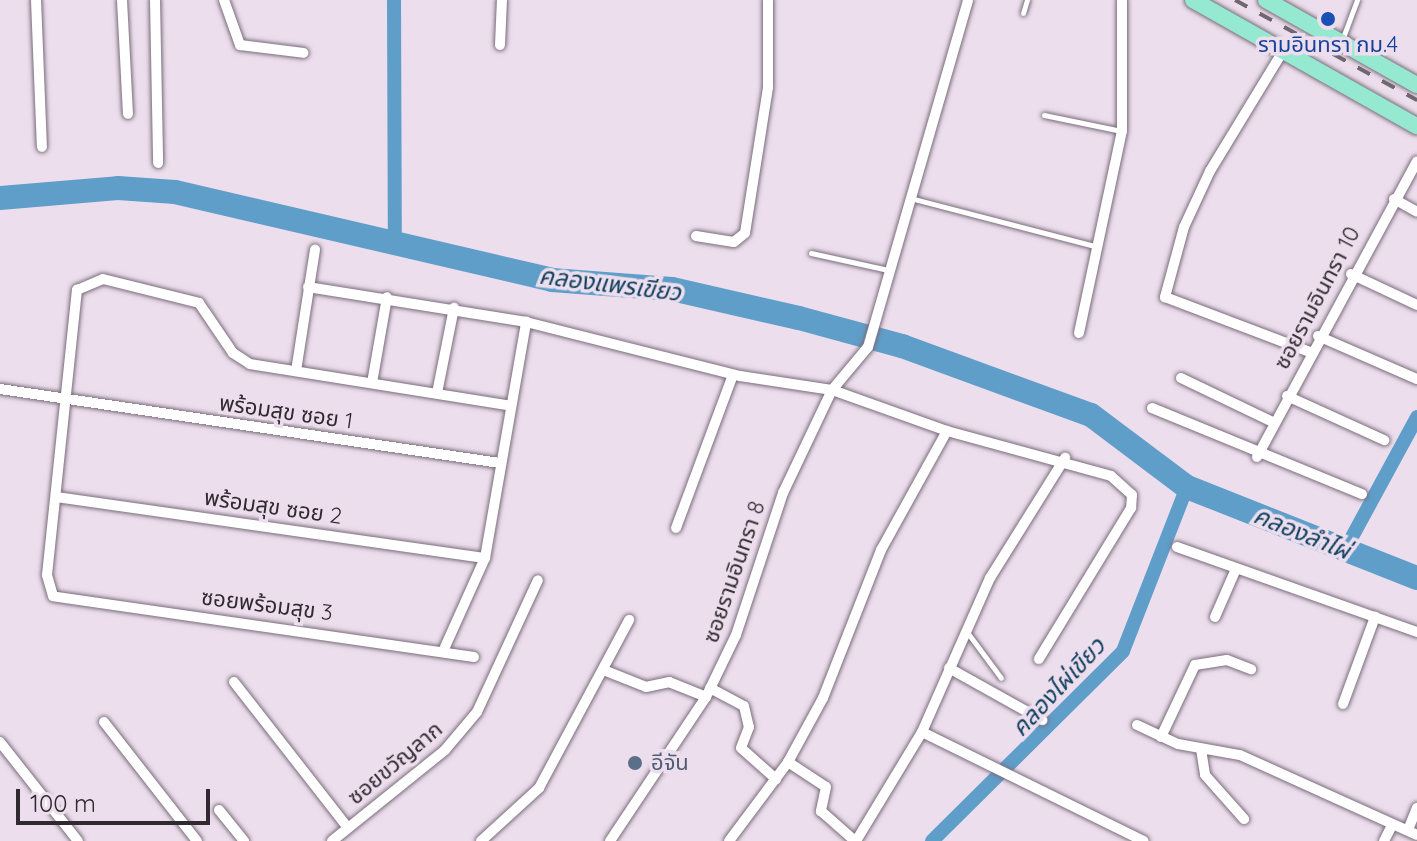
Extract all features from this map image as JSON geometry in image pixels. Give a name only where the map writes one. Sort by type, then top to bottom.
[{"type":"main road","points":[[1193,0],[1417,126]]},
{"type":"main road","points":[[1266,0],[1417,85]]},
{"type":"street","points":[[36,0],[42,147]]},
{"type":"street","points":[[122,0],[128,114]]},
{"type":"street","points":[[155,0],[158,163]]},
{"type":"street","points":[[224,0],[240,45],[304,53]]},
{"type":"street","points":[[500,45],[502,0]]},
{"type":"street","points":[[696,236],[734,242],[745,233],[768,87],[768,0]]},
{"type":"street","points":[[893,271],[968,0]]},
{"type":"street","points":[[1079,333],[1122,131],[1122,0]]},
{"type":"street","points":[[1283,51],[1210,171],[1184,227],[1165,297],[1310,352]]},
{"type":"street","name":"ซอยรามอินทรา 10","points":[[1257,457],[1351,274],[1417,161]]},
{"type":"street","points":[[1394,199],[1417,212]]},
{"type":"street","points":[[296,371],[315,249]]},
{"type":"street","name":"ซอยรามอินทรา 8","points":[[610,841],[708,692],[736,635],[783,493],[832,390],[868,347],[893,271]]},
{"type":"street","points":[[1351,274],[1417,305]]},
{"type":"street","points":[[56,497],[77,290],[90,280],[199,303],[241,360],[507,405]]},
{"type":"street","points":[[308,287],[387,297],[526,322],[733,375],[832,390],[947,431],[1065,458],[1126,487],[1131,508],[1039,659]]},
{"type":"street","points":[[372,383],[387,297]]},
{"type":"street","points":[[437,393],[454,308]]},
{"type":"street","points":[[445,647],[485,558],[507,405],[526,322]]},
{"type":"street","points":[[1318,336],[1417,379]]},
{"type":"street","points":[[676,528],[733,375]]},
{"type":"street","points":[[1181,378],[1275,423]]},
{"type":"street","name":"พร้อมสุข ซอย 1","points":[[0,389],[67,402],[500,463]]},
{"type":"street","points":[[1287,396],[1384,440]]},
{"type":"street","points":[[1152,408],[1257,457],[1362,494]]},
{"type":"street","points":[[729,841],[788,762],[823,698],[881,550],[947,431]]},
{"type":"street","points":[[788,762],[826,787],[821,811],[855,841],[922,732],[965,627],[1065,458]]},
{"type":"street","name":"พร้อมสุข ซอย 2","points":[[56,497],[485,558]]},
{"type":"street","name":"ซอยพร้อมสุข 3","points":[[56,497],[47,575],[53,596],[445,647],[474,657]]},
{"type":"street","points":[[1177,547],[1417,632]]},
{"type":"street","points":[[1215,617],[1236,569]]},
{"type":"street","name":"ซอยขวัญลาก","points":[[332,841],[445,750],[477,712],[538,580]]},
{"type":"street","points":[[1343,704],[1375,617]]},
{"type":"street","points":[[481,841],[539,788],[606,671],[629,620]]},
{"type":"street","points":[[1161,737],[1195,665],[1227,660],[1251,669]]},
{"type":"street","points":[[949,668],[1042,720]]},
{"type":"street","points":[[606,671],[646,687],[669,682],[744,706],[749,714],[741,748],[776,779]]},
{"type":"street","points":[[234,682],[348,828]]},
{"type":"street","points":[[104,722],[197,841]]},
{"type":"street","points":[[1137,725],[1161,737],[1201,749],[1240,755],[1391,827],[1412,832],[1417,808]]},
{"type":"street","points":[[922,732],[1144,841]]},
{"type":"street","points":[[0,742],[78,841]]},
{"type":"street","points":[[1201,749],[1205,775],[1244,819]]},
{"type":"street","points":[[219,810],[244,841]]},
{"type":"street","points":[[1384,841],[1391,827]]},
{"type":"lane","points":[[1023,13],[1027,0]]},
{"type":"lane","points":[[1341,43],[1357,0]]},
{"type":"lane","points":[[1044,115],[1122,131]]},
{"type":"lane","points":[[914,199],[1098,247]]},
{"type":"lane","points":[[811,253],[893,271]]},
{"type":"lane","points":[[965,627],[1001,678]]},
{"type":"waterway","points":[[394,0],[395,247]]},
{"type":"waterway","name":"คลองแพรเขียว","points":[[0,198],[118,188],[175,192],[552,280],[672,289],[799,318],[902,346],[1091,415],[1187,487],[1417,578]]},
{"type":"waterway","name":"คลองลำไผ่","points":[[1346,548],[1417,417]]},
{"type":"waterway","name":"คลองไผ่เขียว","points":[[932,841],[1123,651],[1187,487]]},
{"type":"railway","points":[[1235,0],[1417,100]]},
{"type":"place","name":"รามอินทรา กม.4","points":[[1328,19]]},
{"type":"place","name":"อีจัน","points":[[635,763]]}]
